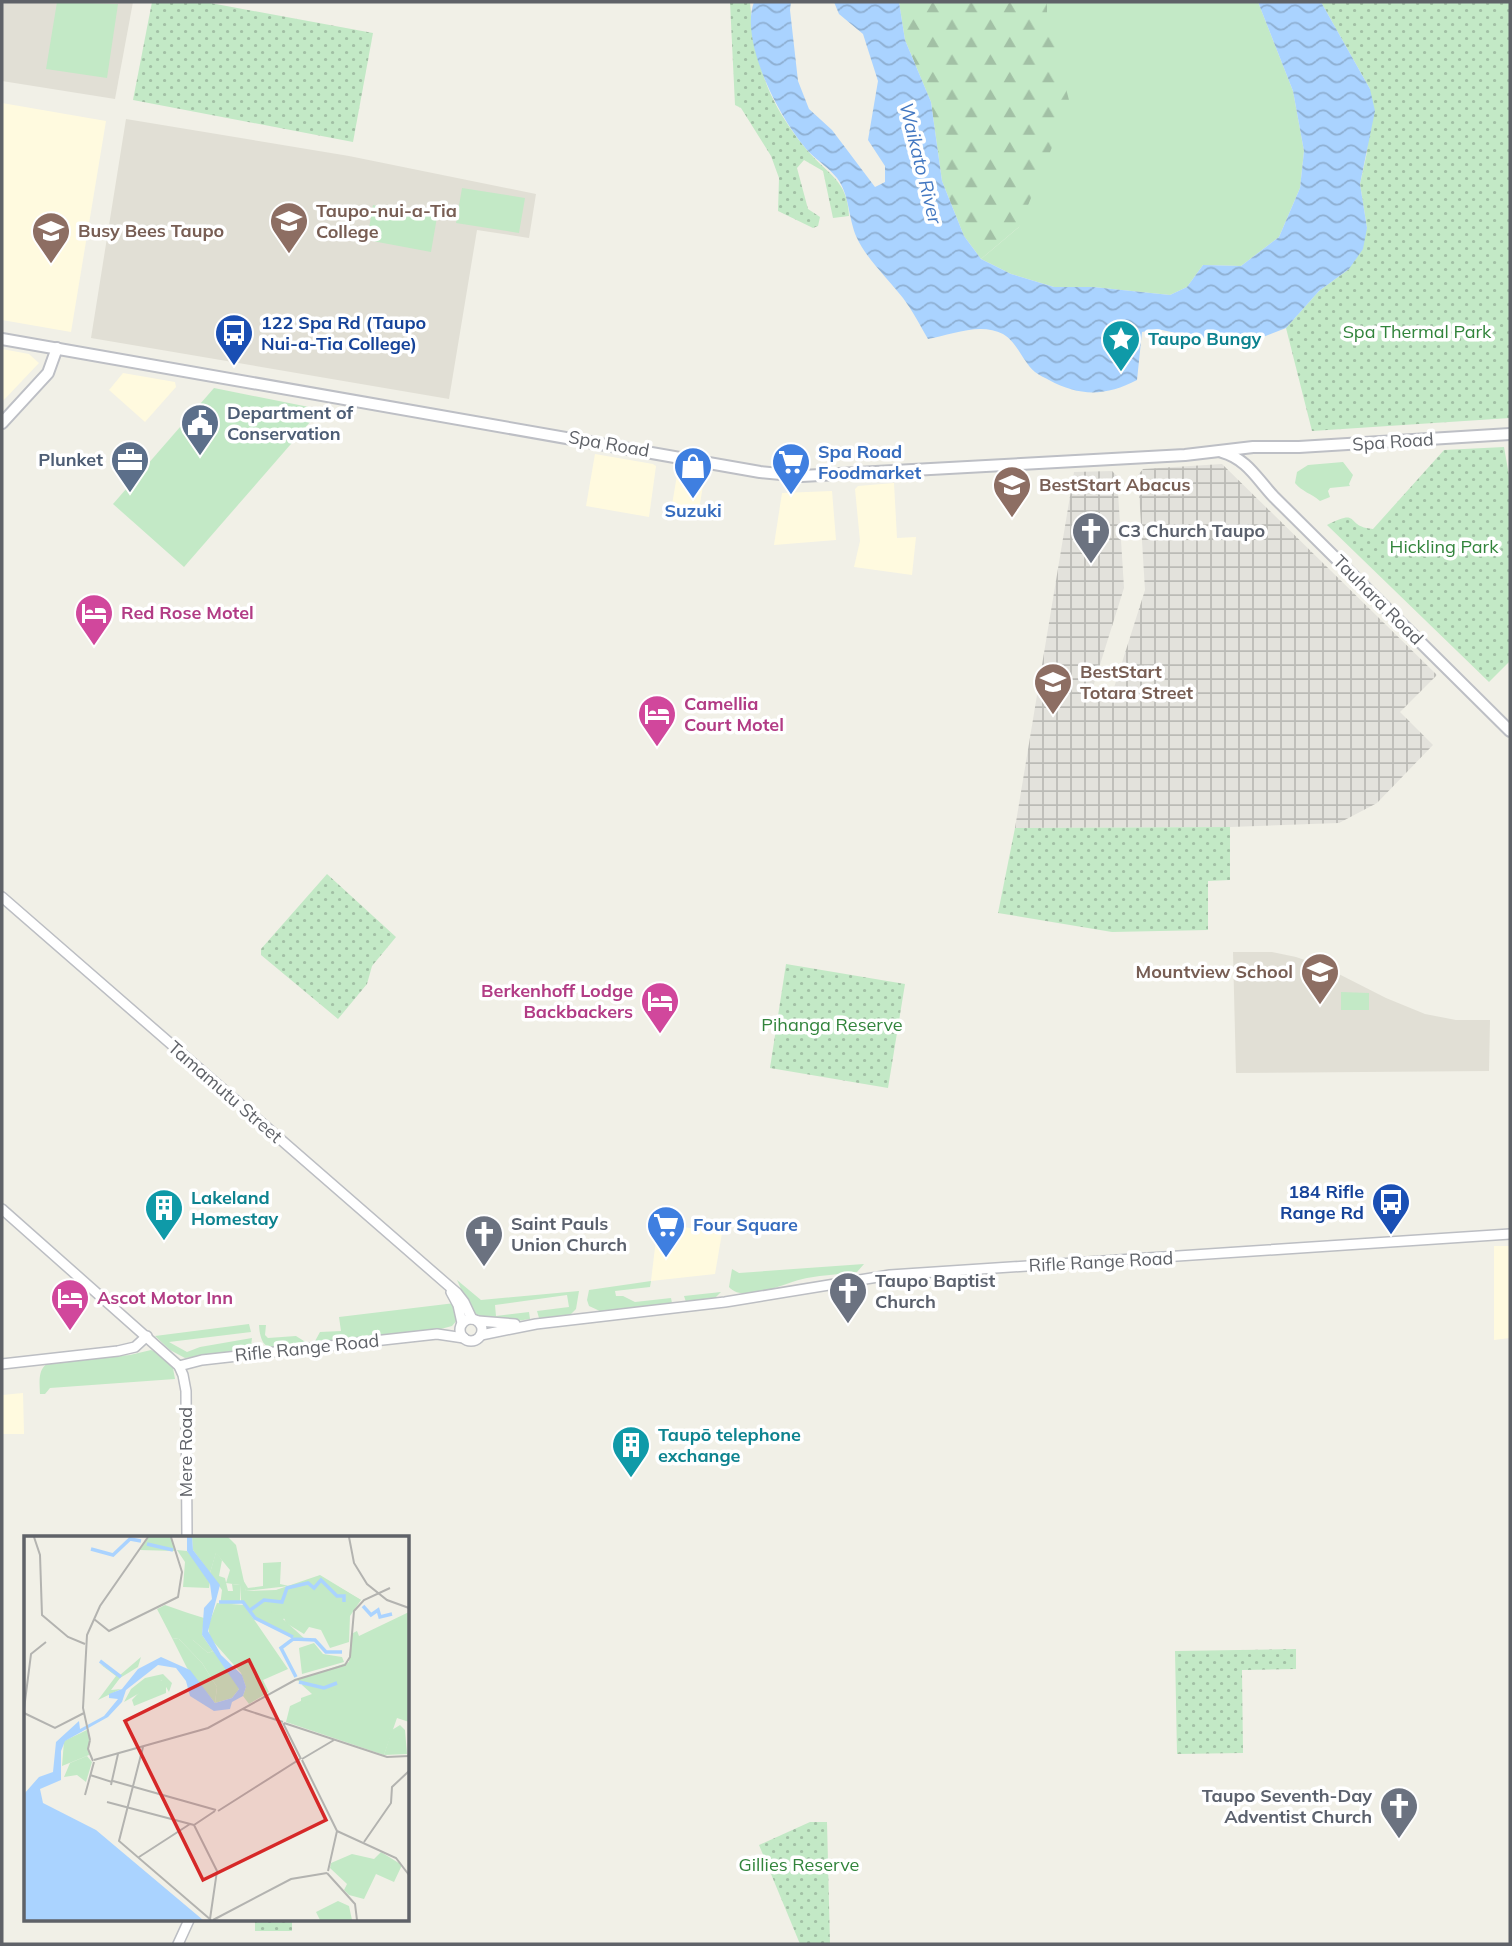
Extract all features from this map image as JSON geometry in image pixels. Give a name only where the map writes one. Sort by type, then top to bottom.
[{"type":"main road","name":"Spa Road","points":[[2,339],[787,475],[844,475],[1222,452],[1241,448],[1510,434]]},
{"type":"main road","points":[[2,423],[48,373],[57,348]]},
{"type":"main road","points":[[1222,452],[1240,459],[1248,466],[1262,453],[1275,448]]},
{"type":"main road","name":"Tauhara Road","points":[[1248,466],[1274,497],[1510,731]]},
{"type":"street","name":"Tamamutu Street","points":[[2,897],[449,1287],[464,1302],[475,1320]]},
{"type":"street","points":[[2,1209],[179,1366]]},
{"type":"street","name":"Rifle Range Road","points":[[179,1366],[202,1360],[437,1334],[474,1340],[481,1335],[526,1325],[736,1301],[890,1275],[1510,1234]]},
{"type":"street","name":"Tamamutu Street","points":[[449,1287],[458,1306],[462,1324]]},
{"type":"street","points":[[475,1320],[482,1328],[481,1335]]},
{"type":"street","name":"Rifle Range Road","points":[[437,1334],[475,1320],[526,1325]]},
{"type":"street","points":[[462,1324],[460,1332],[464,1338]]},
{"type":"street","points":[[2,1364],[127,1350],[147,1336]]},
{"type":"street","name":"Mere Road","points":[[179,1366],[186,1391],[187,1536]]},
{"type":"street","points":[[178,1944],[188,1922]]},
{"type":"shaded area","points":[[2,2],[133,2],[115,99],[2,81]]},
{"type":"shaded area","points":[[2,103],[106,121],[71,332],[2,320]]},
{"type":"shaded area","name":"Taupo-nui-a-Tia College","points":[[126,119],[349,156],[536,194],[529,238],[477,230],[449,399],[91,338]]},
{"type":"shaded area","points":[[2,349],[29,354],[39,363],[2,402]]},
{"type":"shaded area","points":[[123,373],[175,382],[176,387],[145,422],[109,390]]},
{"type":"shaded area","points":[[595,454],[656,466],[649,517],[586,506]]},
{"type":"shaded area","points":[[1222,464],[1437,675],[1400,712],[1433,745],[1377,803],[1339,823],[1230,827],[1015,828],[1074,472],[1112,471],[1117,476],[1124,588],[1092,690],[1112,694],[1145,590],[1138,475],[1143,469]]},
{"type":"shaded area","points":[[684,470],[705,473],[698,516],[671,511],[677,475]]},
{"type":"shaded area","points":[[894,483],[897,538],[916,537],[912,575],[854,567],[860,541],[855,489],[858,486]]},
{"type":"shaded area","points":[[832,491],[836,540],[774,545],[782,493]]},
{"type":"shaded area","name":"Mountview School","points":[[1233,952],[1272,952],[1296,957],[1325,967],[1386,998],[1425,1014],[1456,1020],[1490,1020],[1489,1071],[1236,1073]]},
{"type":"shaded area","points":[[658,1223],[722,1233],[715,1274],[651,1281]]},
{"type":"shaded area","points":[[1494,1246],[1510,1246],[1510,1338],[1494,1340]]},
{"type":"shaded area","points":[[23,1393],[24,1434],[2,1434],[2,1395]]},
{"type":"green space","points":[[57,2],[118,4],[107,78],[46,69]]},
{"type":"green space","points":[[152,2],[205,2],[373,33],[353,142],[133,100]]},
{"type":"green space","points":[[730,2],[750,2],[757,53],[768,89],[798,139],[841,186],[848,204],[849,216],[833,218],[823,171],[804,160],[797,168],[808,209],[820,217],[818,226],[813,228],[778,211],[779,178],[771,156],[741,108],[735,105]]},
{"type":"green space","points":[[899,2],[1047,2],[1047,15],[1070,104],[1019,227],[981,259],[964,236],[942,181],[931,102],[905,40]]},
{"type":"green space","points":[[1047,2],[1258,2],[1293,91],[1304,151],[1300,188],[1279,237],[1241,266],[1203,265],[1187,287],[1170,295],[1093,287],[1054,287],[1011,274],[981,259],[1019,227]]},
{"type":"green space","name":"Spa Thermal Park","points":[[1321,2],[1510,2],[1510,418],[1312,431],[1286,328],[1319,291],[1349,269],[1367,228],[1360,184],[1367,152],[1370,89]]},
{"type":"green space","points":[[462,188],[525,198],[519,233],[456,223]]},
{"type":"green space","points":[[373,205],[437,217],[431,252],[367,240]]},
{"type":"green space","points":[[214,388],[314,408],[317,414],[184,567],[113,504]]},
{"type":"green space","name":"Hickling Park","points":[[1504,447],[1510,481],[1510,661],[1489,682],[1327,525],[1349,518],[1364,528],[1373,529],[1444,450]]},
{"type":"green space","points":[[1343,462],[1353,475],[1350,486],[1330,488],[1330,497],[1320,501],[1295,483],[1297,472],[1308,465]]},
{"type":"green space","points":[[1230,827],[1230,880],[1208,881],[1208,930],[1112,932],[998,913],[1015,828]]},
{"type":"green space","points":[[327,874],[396,937],[372,966],[367,984],[338,1019],[261,955],[261,949]]},
{"type":"green space","name":"Pihanga Reserve","points":[[786,964],[905,984],[888,1088],[770,1068]]},
{"type":"green space","points":[[1341,992],[1369,993],[1369,1010],[1341,1010]]},
{"type":"green space","points":[[864,1264],[857,1272],[807,1278],[755,1293],[736,1292],[729,1287],[732,1269],[739,1273]]},
{"type":"green space","points":[[457,1280],[481,1300],[579,1291],[576,1309],[570,1315],[539,1318],[537,1311],[569,1307],[567,1295],[495,1305],[496,1316],[529,1312],[530,1319],[494,1321],[481,1318],[472,1311]]},
{"type":"green space","points":[[651,1281],[650,1287],[615,1291],[616,1296],[623,1296],[635,1302],[671,1298],[672,1303],[602,1312],[589,1306],[589,1290]]},
{"type":"green space","points":[[721,1292],[714,1299],[686,1302],[684,1296]]},
{"type":"green space","points":[[455,1303],[458,1319],[452,1326],[437,1330],[314,1343],[320,1332],[341,1331],[339,1317]]},
{"type":"green space","points":[[249,1324],[251,1332],[169,1342],[187,1352],[200,1347],[252,1338],[251,1346],[244,1351],[185,1358],[170,1350],[155,1336]]},
{"type":"green space","points":[[259,1325],[266,1325],[265,1335],[268,1338],[296,1336],[307,1343],[274,1349],[268,1347],[261,1336]]},
{"type":"green space","points":[[151,1350],[158,1353],[173,1368],[175,1379],[50,1388],[45,1394],[40,1394],[41,1373],[48,1363],[130,1355]]},
{"type":"green space","points":[[1296,1649],[1296,1669],[1242,1670],[1243,1753],[1177,1754],[1175,1651]]},
{"type":"green space","name":"Gillies Reserve","points":[[810,1822],[827,1822],[830,1944],[800,1944],[759,1845]]},
{"type":"green space","points":[[255,1922],[292,1922],[292,1931],[255,1931]]},
{"type":"water","name":"Waikato River","points":[[754,2],[791,2],[798,81],[809,109],[832,130],[875,187],[885,182],[885,166],[868,140],[878,81],[863,34],[839,14],[834,2],[899,2],[905,40],[931,102],[942,181],[964,236],[981,259],[1011,274],[1054,287],[1093,287],[1170,295],[1187,287],[1203,265],[1241,266],[1279,237],[1300,188],[1304,151],[1293,91],[1258,2],[1321,2],[1370,89],[1375,111],[1360,184],[1367,228],[1363,249],[1349,269],[1319,291],[1286,328],[1255,340],[1219,342],[1157,329],[1142,332],[1137,380],[1104,392],[1083,392],[1060,386],[1035,372],[1008,338],[994,331],[975,329],[928,339],[906,303],[861,246],[837,178],[798,139],[775,102],[757,59],[752,38]]},
{"type":"place","name":"Taupo-nui-a-Tia College","points":[[289,255]]},
{"type":"place","name":"Busy Bees Taupo","points":[[51,265]]},
{"type":"place","name":"122 Spa Rd (Taupo Nui-a-Tia College)","points":[[234,367]]},
{"type":"place","name":"Taupo Bungy","points":[[1121,373]]},
{"type":"place","name":"Department of Conservation","points":[[200,457]]},
{"type":"place","name":"Plunket","points":[[130,494]]},
{"type":"place","name":"Spa Road Foodmarket","points":[[791,496]]},
{"type":"place","name":"Suzuki","points":[[693,500]]},
{"type":"place","name":"BestStart Abacus","points":[[1012,519]]},
{"type":"place","name":"C3 Church Taupo","points":[[1091,565]]},
{"type":"place","name":"Red Rose Motel","points":[[94,647]]},
{"type":"place","name":"BestStart Totara Street","points":[[1053,716]]},
{"type":"place","name":"Camellia Court Motel","points":[[657,748]]},
{"type":"place","name":"Mountview School","points":[[1320,1006]]},
{"type":"place","name":"Berkenhoff Lodge Backbackers","points":[[660,1035]]},
{"type":"place","name":"184 Rifle Range Rd","points":[[1391,1236]]},
{"type":"place","name":"Lakeland Homestay","points":[[164,1242]]},
{"type":"place","name":"Four Square","points":[[666,1259]]},
{"type":"place","name":"Saint Pauls Union Church","points":[[484,1268]]},
{"type":"place","name":"Taupo Baptist Church","points":[[848,1325]]},
{"type":"place","name":"Ascot Motor Inn","points":[[70,1332]]},
{"type":"place","name":"Taupō telephone exchange","points":[[631,1479]]},
{"type":"place","name":"Taupo Seventh-Day Adventist Church","points":[[1399,1840]]}]
